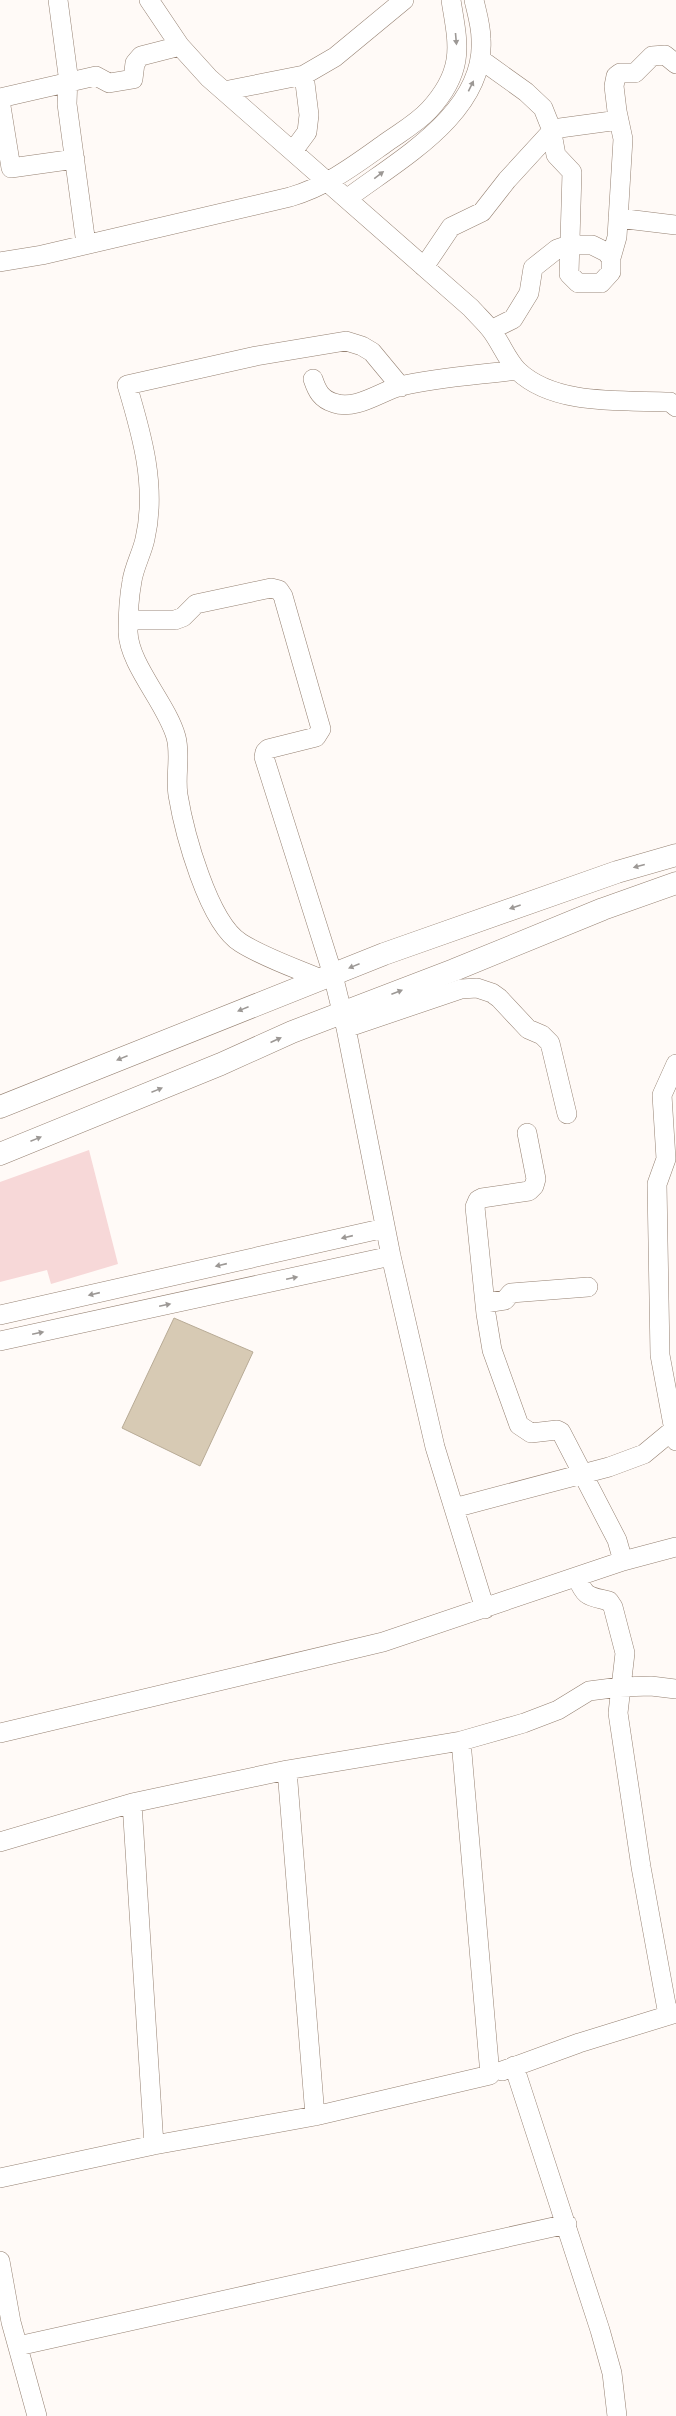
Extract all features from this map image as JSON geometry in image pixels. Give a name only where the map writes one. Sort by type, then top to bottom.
[{"type":"street","points":[[58,0],[69,83],[67,104],[86,244]]},
{"type":"street","points":[[149,0],[180,46],[209,78],[348,198],[471,308],[491,330],[517,370],[535,384],[556,393],[590,398],[670,402],[676,406]]},
{"type":"street","points":[[224,91],[304,75],[335,57],[404,0]]},
{"type":"street","points":[[0,262],[42,256],[86,244],[290,197],[328,182],[413,123],[428,111],[441,96],[450,80],[456,61],[457,45],[451,0]]},
{"type":"street","points":[[348,198],[434,133],[451,118],[464,100],[474,80],[480,59],[481,39],[474,0]]},
{"type":"street","points":[[75,159],[11,168],[0,99],[96,76],[109,83],[132,79],[135,63],[141,56],[180,46]]},
{"type":"street","points":[[480,59],[526,92],[543,108],[551,132],[556,155],[572,172],[569,274],[578,283],[602,283],[611,272],[612,258],[617,237],[624,140],[619,120],[614,86],[616,76],[620,73],[635,73],[652,56],[665,55],[676,64]]},
{"type":"street","points":[[293,151],[307,132],[309,115],[304,75]]},
{"type":"street","points":[[424,267],[451,228],[482,212],[507,180],[551,132],[560,128],[619,120]]},
{"type":"street","points":[[618,218],[676,225]]},
{"type":"street","points":[[491,330],[513,319],[529,293],[533,268],[557,249],[569,245],[592,245],[606,252],[612,258]]},
{"type":"street","points":[[327,977],[239,942],[226,930],[213,910],[194,858],[178,794],[176,738],[160,702],[136,660],[128,634],[132,580],[145,538],[149,503],[148,464],[127,385],[256,356],[346,341],[362,346],[372,352],[400,387]]},
{"type":"street","points":[[313,379],[320,395],[334,403],[345,404],[373,398],[400,387],[517,370]]},
{"type":"street","points":[[129,620],[175,620],[183,617],[196,604],[271,588],[279,590],[283,596],[321,729],[316,737],[268,749],[263,755],[327,977],[344,1021],[385,1228],[435,1447],[485,1609]]},
{"type":"street","points":[[0,1107],[327,977],[616,872],[676,855]]},
{"type":"street","points":[[0,1154],[344,1021],[454,970],[604,909],[676,883]]},
{"type":"street","points":[[344,1021],[461,989],[485,990],[499,998],[528,1029],[547,1039],[550,1043],[567,1114]]},
{"type":"street","points":[[454,1508],[609,1467],[644,1454],[674,1435],[671,1381],[660,1355],[657,1184],[666,1159],[662,1095],[676,1064]]},
{"type":"street","points":[[527,1133],[536,1179],[534,1186],[530,1191],[482,1198],[478,1200],[475,1207],[485,1303],[492,1350],[519,1425],[531,1433],[557,1430],[561,1432],[617,1540],[623,1561]]},
{"type":"street","points":[[0,1315],[385,1228]]},
{"type":"street","points":[[0,1341],[391,1256]]},
{"type":"street","points":[[485,1303],[505,1300],[512,1293],[588,1287]]},
{"type":"street","points":[[0,1733],[383,1642],[485,1609],[623,1561],[676,1547]]},
{"type":"street","points":[[0,2178],[154,2145],[315,2116],[490,2075],[579,2042],[672,2014],[631,1806],[618,1713],[625,1652],[613,1607],[609,1601],[590,1598],[582,1591],[577,1577]]},
{"type":"street","points":[[0,1842],[132,1803],[287,1770],[461,1741],[524,1723],[558,1710],[589,1691],[620,1687],[651,1686],[676,1689]]},
{"type":"street","points":[[461,1741],[490,2075]]},
{"type":"street","points":[[287,1770],[315,2116]]},
{"type":"street","points":[[132,1803],[154,2145]]},
{"type":"street","points":[[514,2066],[567,2224],[612,2373],[617,2416]]},
{"type":"street","points":[[18,2346],[567,2224]]},
{"type":"street","points":[[0,2261],[18,2346],[37,2416]]},
{"type":"shaded area","points":[[89,1150],[118,1264],[51,1284],[47,1270],[0,1282],[0,1182]]},
{"type":"building","points":[[174,1318],[253,1352],[200,1466],[122,1428]]}]
